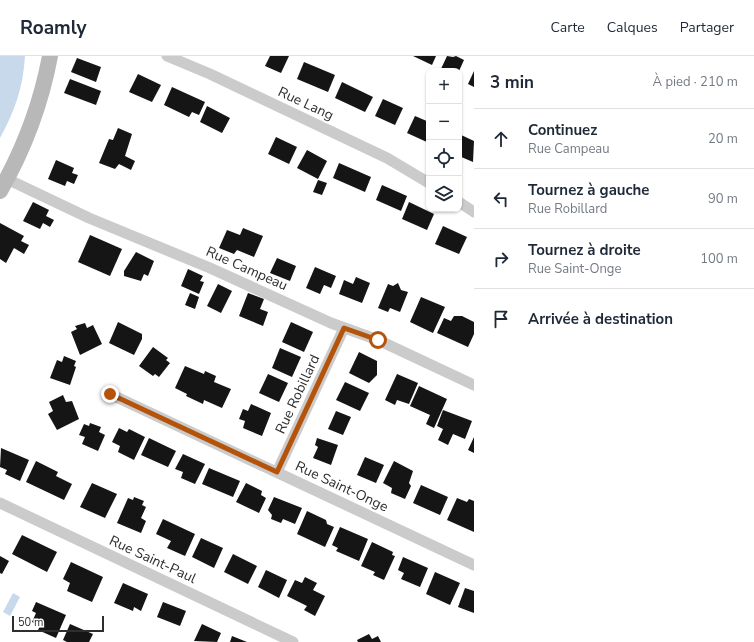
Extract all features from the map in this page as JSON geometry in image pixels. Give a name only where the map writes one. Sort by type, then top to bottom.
[{"type":"street","points":[[4,185],[21,151],[35,116],[43,89],[50,56]]},
{"type":"street","name":"Rue Lang","points":[[167,56],[210,74],[387,158],[426,181]]},
{"type":"street","name":"Rue Campeau","points":[[4,185],[129,233],[344,328],[368,335],[474,385]]},
{"type":"street","points":[[462,204],[474,212]]},
{"type":"street","name":"Rue Robillard","points":[[277,472],[344,328]]},
{"type":"street","name":"Rue Saint-Onge","points":[[110,394],[474,565]]},
{"type":"street","name":"Rue Saint-Paul","points":[[0,503],[293,642]]},
{"type":"water","points":[[0,56],[25,56],[20,89],[10,118],[0,138]]},
{"type":"water","points":[[13,593],[20,597],[10,616],[3,612]]},
{"type":"building","points":[[270,56],[289,56],[281,73],[265,66]]},
{"type":"building","points":[[413,56],[436,56],[432,65]]},
{"type":"building","points":[[447,56],[456,56],[464,60],[460,68],[441,68]]},
{"type":"building","points":[[77,58],[101,67],[96,82],[71,72]]},
{"type":"building","points":[[304,62],[335,75],[328,92],[297,79]]},
{"type":"building","points":[[474,71],[474,87],[468,84]]},
{"type":"building","points":[[138,74],[161,85],[152,102],[129,92]]},
{"type":"building","points":[[70,79],[101,91],[96,105],[64,93]]},
{"type":"building","points":[[342,82],[373,97],[365,112],[335,98]]},
{"type":"building","points":[[172,87],[205,102],[199,115],[192,112],[189,117],[164,105]]},
{"type":"building","points":[[383,99],[403,108],[395,125],[375,116]]},
{"type":"building","points":[[207,106],[230,118],[222,133],[200,122]]},
{"type":"building","points":[[415,116],[426,121],[426,142],[407,133]]},
{"type":"building","points":[[118,128],[132,134],[125,156],[135,161],[131,170],[119,164],[115,169],[99,163],[109,139],[113,140]]},
{"type":"building","points":[[462,135],[474,141],[473,162],[462,157]]},
{"type":"building","points":[[276,137],[297,147],[289,164],[268,154]]},
{"type":"building","points":[[307,150],[327,161],[318,179],[297,168]]},
{"type":"building","points":[[56,160],[74,168],[72,173],[78,175],[74,184],[67,181],[65,186],[48,179]]},
{"type":"building","points":[[339,163],[371,177],[365,192],[333,178]]},
{"type":"building","points":[[318,180],[327,183],[322,195],[313,192]]},
{"type":"building","points":[[382,185],[407,196],[401,211],[376,200]]},
{"type":"building","points":[[33,202],[49,210],[46,216],[54,220],[50,227],[43,223],[40,229],[23,221]]},
{"type":"building","points":[[409,202],[426,210],[426,212],[434,214],[427,230],[402,219]]},
{"type":"building","points":[[0,223],[24,236],[21,241],[29,245],[24,254],[14,248],[6,263],[0,259]]},
{"type":"building","points":[[443,226],[467,237],[459,254],[435,244]]},
{"type":"building","points":[[243,228],[263,236],[254,257],[237,250],[234,254],[219,248],[227,230],[240,235]]},
{"type":"building","points":[[90,235],[122,249],[110,276],[78,262]]},
{"type":"building","points":[[136,252],[154,261],[148,276],[144,274],[141,281],[124,276],[124,271]]},
{"type":"building","points":[[277,258],[296,266],[290,281],[270,273]]},
{"type":"building","points":[[315,267],[336,276],[331,288],[324,285],[320,294],[306,288]]},
{"type":"building","points":[[188,269],[203,276],[200,281],[204,282],[199,294],[181,286]]},
{"type":"building","points":[[356,277],[370,283],[362,303],[339,294],[344,280],[353,284]]},
{"type":"building","points":[[398,283],[401,290],[408,292],[400,312],[390,308],[388,312],[378,308],[388,284],[393,286]]},
{"type":"building","points":[[218,284],[232,291],[221,313],[207,306]]},
{"type":"building","points":[[190,293],[199,297],[195,309],[185,305]]},
{"type":"building","points":[[248,293],[264,299],[260,309],[268,312],[263,326],[239,316]]},
{"type":"building","points":[[421,297],[445,307],[433,333],[410,322]]},
{"type":"building","points":[[454,316],[462,316],[474,322],[474,334],[468,347],[437,333],[444,318],[451,321]]},
{"type":"building","points":[[118,322],[142,334],[142,339],[134,355],[109,343]]},
{"type":"building","points":[[291,322],[313,332],[304,352],[282,342]]},
{"type":"building","points":[[85,323],[87,328],[93,325],[102,344],[80,355],[71,332],[77,329],[75,326]]},
{"type":"building","points":[[153,347],[168,358],[166,360],[170,363],[159,377],[155,374],[153,376],[139,366]]},
{"type":"building","points":[[280,348],[301,357],[292,377],[272,368]]},
{"type":"building","points":[[359,352],[377,361],[377,375],[369,383],[349,373]]},
{"type":"building","points":[[64,356],[76,361],[74,366],[76,367],[70,385],[50,378],[57,360],[62,362]]},
{"type":"building","points":[[185,366],[204,374],[205,371],[216,376],[214,382],[231,389],[222,408],[204,400],[203,404],[186,396],[187,394],[175,388]]},
{"type":"building","points":[[268,374],[288,383],[279,402],[259,393]]},
{"type":"building","points":[[397,374],[418,383],[409,404],[397,400],[395,405],[385,400]]},
{"type":"building","points":[[345,382],[369,393],[360,411],[336,400]]},
{"type":"building","points":[[419,386],[447,399],[434,428],[426,424],[430,415],[410,406]]},
{"type":"building","points":[[63,395],[66,402],[72,401],[79,419],[57,430],[48,414],[53,411],[49,402]]},
{"type":"building","points":[[251,404],[271,413],[262,436],[243,428],[245,421],[239,419],[243,409],[248,411]]},
{"type":"building","points":[[443,410],[472,421],[465,439],[453,434],[448,445],[438,440],[443,429],[437,426]]},
{"type":"building","points":[[336,411],[351,417],[343,435],[328,429]]},
{"type":"building","points":[[90,423],[101,427],[99,432],[105,435],[98,451],[82,444],[85,437],[79,435],[84,424],[89,426]]},
{"type":"building","points":[[119,428],[127,432],[129,429],[145,437],[134,460],[118,452],[120,446],[112,442]]},
{"type":"building","points":[[474,437],[474,453],[468,450]]},
{"type":"building","points":[[149,438],[176,451],[168,467],[141,455]]},
{"type":"building","points":[[317,438],[338,445],[331,465],[313,458],[318,447],[315,445]]},
{"type":"building","points":[[1,448],[29,460],[20,481],[5,474],[7,470],[0,467]]},
{"type":"building","points":[[183,454],[205,464],[195,484],[181,478],[183,472],[175,469]]},
{"type":"building","points":[[365,457],[384,465],[376,483],[357,475]]},
{"type":"building","points":[[36,461],[58,472],[56,476],[72,484],[64,500],[26,482]]},
{"type":"building","points":[[394,461],[413,471],[409,483],[411,486],[405,499],[391,493],[392,488],[383,483]]},
{"type":"building","points":[[209,468],[240,481],[233,497],[202,484]]},
{"type":"building","points":[[92,483],[117,494],[105,518],[80,507]]},
{"type":"building","points":[[246,483],[262,491],[261,495],[266,498],[259,513],[236,502]]},
{"type":"building","points":[[421,485],[448,497],[440,515],[413,503]]},
{"type":"building","points":[[134,497],[144,501],[142,505],[146,507],[141,518],[146,521],[141,533],[117,523],[128,498],[133,500]]},
{"type":"building","points":[[274,497],[302,508],[295,524],[283,519],[281,523],[271,519],[272,515],[268,510]]},
{"type":"building","points":[[457,498],[467,502],[469,499],[474,501],[474,532],[447,520]]},
{"type":"building","points":[[307,511],[326,520],[327,524],[334,527],[325,547],[297,534]]},
{"type":"building","points":[[163,519],[195,534],[185,556],[167,548],[171,541],[156,534]]},
{"type":"building","points":[[340,527],[368,539],[359,561],[336,551],[338,548],[332,545]]},
{"type":"building","points":[[22,535],[57,552],[47,572],[12,554]]},
{"type":"building","points":[[201,538],[223,548],[214,568],[192,557]]},
{"type":"building","points":[[372,542],[393,552],[392,555],[395,556],[384,580],[373,575],[375,572],[361,566]]},
{"type":"building","points":[[233,554],[257,566],[248,584],[224,572]]},
{"type":"building","points":[[0,556],[9,561],[2,574],[0,573]]},
{"type":"building","points":[[403,557],[428,568],[420,587],[401,579],[404,573],[398,570]]},
{"type":"building","points":[[71,562],[103,577],[92,602],[67,591],[70,583],[63,579]]},
{"type":"building","points":[[266,570],[287,580],[279,598],[258,587]]},
{"type":"building","points":[[435,572],[460,583],[450,605],[426,594]]},
{"type":"building","points":[[305,577],[317,583],[313,590],[325,596],[315,616],[304,610],[307,606],[287,596],[295,580],[302,583]]},
{"type":"building","points":[[123,583],[148,594],[141,611],[134,607],[133,611],[114,603]]},
{"type":"building","points":[[465,588],[474,591],[474,613],[458,607]]},
{"type":"building","points":[[36,602],[66,615],[56,638],[38,630],[40,626],[32,622],[36,613],[32,611]]},
{"type":"building","points":[[163,602],[186,611],[180,626],[157,617]]},
{"type":"building","points":[[70,624],[93,634],[89,642],[67,642],[63,640]]},
{"type":"building","points":[[202,624],[221,633],[217,642],[194,641]]},
{"type":"building","points":[[369,634],[372,639],[378,636],[381,642],[358,642],[357,640]]},
{"type":"building","points":[[232,636],[247,642],[230,642]]},
{"type":"route","points":[[110,394],[277,472],[344,328],[368,335],[378,340]]}]
